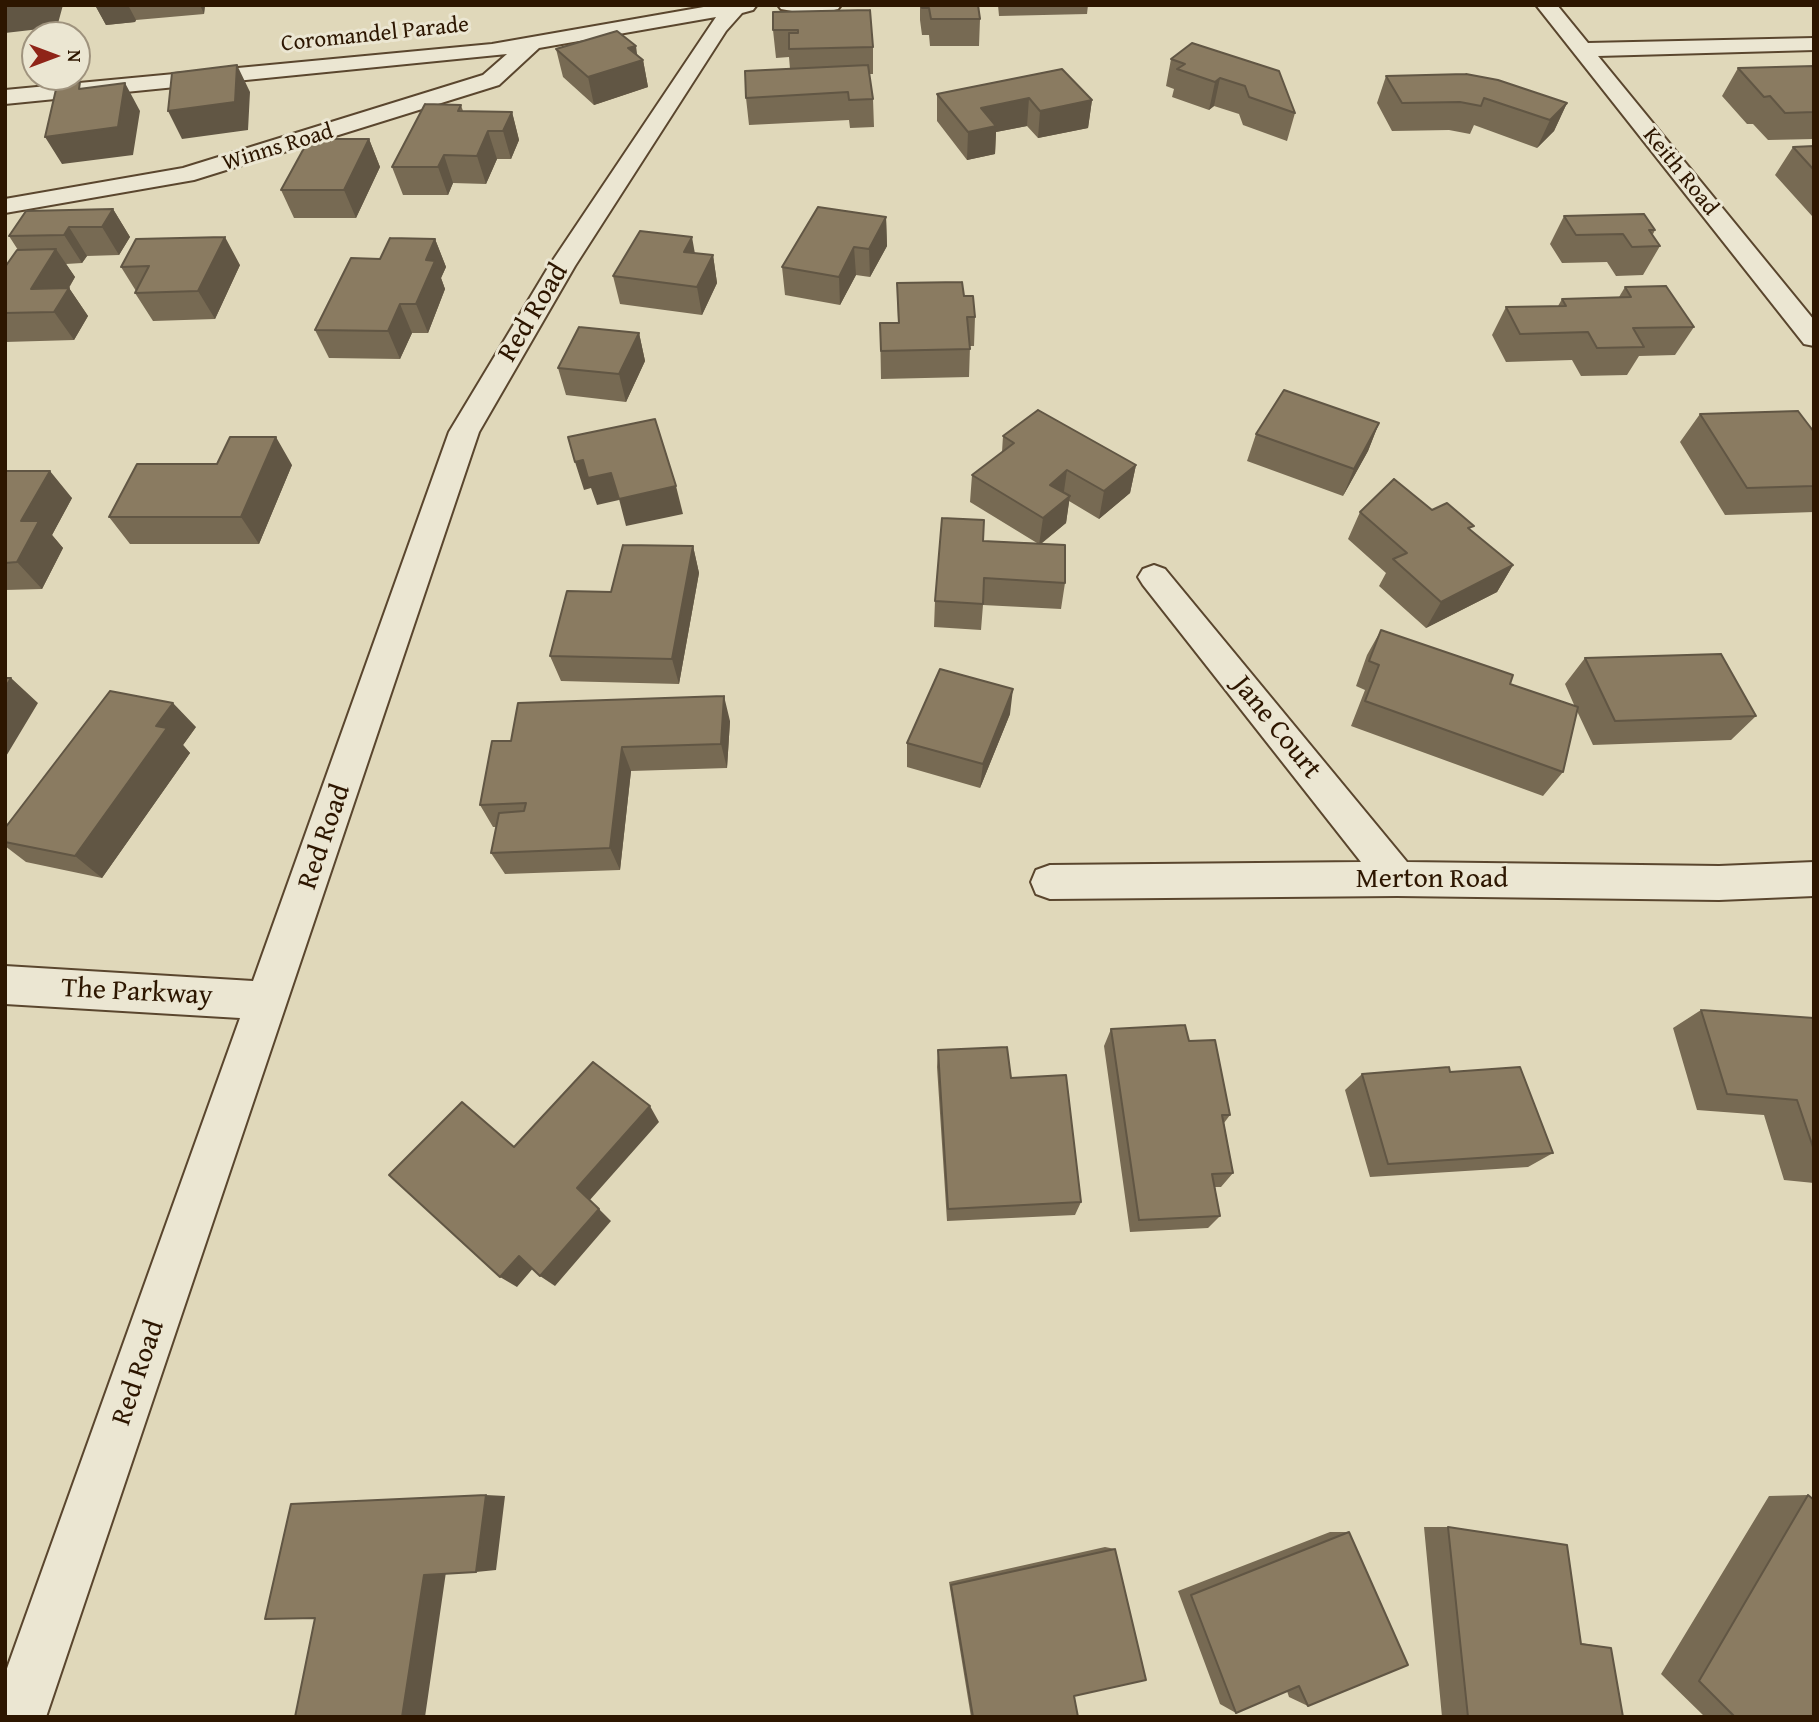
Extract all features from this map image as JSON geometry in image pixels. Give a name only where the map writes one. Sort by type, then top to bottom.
[{"type":"street","points":[[788,5],[814,9],[831,5]]},
{"type":"street","name":"Keith Road","points":[[1546,5],[1814,338]]},
{"type":"street","name":"Winns Road","points":[[5,206],[186,175],[491,80],[500,58],[532,43],[741,7]]},
{"type":"street","name":"Red Road","points":[[19,1717],[464,432],[562,266],[718,28],[741,7]]},
{"type":"street","points":[[1582,50],[1814,44]]},
{"type":"street","name":"Coromandel Parade","points":[[5,97],[500,58]]},
{"type":"street","name":"Jane Court","points":[[1154,577],[1397,879]]},
{"type":"street","name":"Merton Road","points":[[1050,882],[1397,879],[1719,883],[1814,879]]},
{"type":"street","name":"The Parkway","points":[[5,985],[269,1001]]},
{"type":"building","points":[[921,5],[978,5],[980,19],[931,19],[929,8],[922,8]]},
{"type":"building","points":[[870,10],[873,47],[789,49],[789,33],[798,33],[798,30],[773,30],[773,12]]},
{"type":"building","points":[[617,31],[636,46],[628,48],[643,60],[588,77],[556,49]]},
{"type":"building","points":[[1192,43],[1279,71],[1295,113],[1249,97],[1245,86],[1220,78],[1215,82],[1177,69],[1185,64],[1171,59]]},
{"type":"building","points":[[237,65],[235,102],[168,111],[172,73]]},
{"type":"building","points":[[868,65],[873,99],[849,100],[848,92],[746,98],[745,71]]},
{"type":"building","points":[[1814,66],[1814,112],[1785,113],[1770,96],[1764,97],[1738,68]]},
{"type":"building","points":[[1062,69],[1092,100],[1040,111],[1029,98],[981,108],[996,126],[968,132],[937,94]]},
{"type":"building","points":[[1466,74],[1498,80],[1567,103],[1550,120],[1484,98],[1481,106],[1460,102],[1402,103],[1386,76]]},
{"type":"building","points":[[125,83],[118,127],[45,137],[56,91],[91,91],[91,87]]},
{"type":"building","points":[[425,104],[461,105],[458,111],[512,112],[503,131],[488,131],[477,156],[444,155],[438,167],[392,167]]},
{"type":"building","points":[[309,139],[369,139],[344,190],[281,190]]},
{"type":"building","points":[[1814,146],[1814,170],[1793,147]]},
{"type":"building","points":[[818,207],[886,217],[869,249],[854,247],[839,277],[782,267]]},
{"type":"building","points":[[113,209],[102,227],[69,227],[64,235],[9,236],[26,211]]},
{"type":"building","points":[[1644,214],[1655,230],[1649,230],[1660,246],[1632,247],[1623,234],[1576,235],[1564,216]]},
{"type":"building","points":[[640,231],[692,237],[684,252],[713,255],[697,287],[613,276]]},
{"type":"building","points":[[225,237],[198,291],[135,293],[149,266],[121,267],[136,239]]},
{"type":"building","points":[[390,238],[435,239],[426,260],[435,261],[416,304],[400,304],[388,331],[315,330],[351,258],[380,259]]},
{"type":"building","points":[[56,249],[31,289],[69,288],[54,312],[5,313],[5,267],[17,250]]},
{"type":"building","points":[[962,282],[964,296],[973,296],[975,317],[967,317],[970,349],[881,351],[880,323],[899,323],[897,283]]},
{"type":"building","points":[[1666,286],[1694,327],[1633,328],[1644,347],[1597,348],[1588,332],[1520,334],[1506,307],[1566,306],[1562,299],[1631,297],[1625,287]]},
{"type":"building","points":[[579,327],[639,333],[619,374],[558,368]]},
{"type":"building","points":[[1284,390],[1379,423],[1354,469],[1256,434]]},
{"type":"building","points":[[1038,410],[1136,465],[1104,491],[1067,470],[1050,485],[1070,496],[1043,518],[972,475],[1014,443],[1003,436]]},
{"type":"building","points":[[1798,411],[1814,432],[1814,486],[1747,488],[1700,414]]},
{"type":"building","points":[[655,419],[676,486],[619,499],[611,473],[588,478],[583,460],[575,462],[568,437]]},
{"type":"building","points":[[230,437],[276,437],[241,517],[109,517],[137,464],[217,464]]},
{"type":"building","points":[[5,471],[50,471],[21,521],[39,521],[17,562],[5,563]]},
{"type":"building","points":[[1394,479],[1432,510],[1447,503],[1474,526],[1468,528],[1513,565],[1441,602],[1393,559],[1407,553],[1360,512]]},
{"type":"building","points":[[942,518],[984,520],[983,541],[1065,545],[1065,583],[984,578],[983,604],[935,601]]},
{"type":"building","points":[[623,545],[693,546],[672,659],[550,656],[567,591],[611,592]]},
{"type":"building","points":[[1381,630],[1513,675],[1510,684],[1578,707],[1563,772],[1365,701],[1379,665],[1369,661]]},
{"type":"building","points":[[1721,654],[1756,716],[1615,721],[1585,658]]},
{"type":"building","points":[[940,669],[1013,689],[983,764],[907,743]]},
{"type":"building","points":[[110,691],[173,703],[156,726],[167,728],[75,856],[5,842],[5,828]]},
{"type":"building","points":[[724,696],[721,744],[622,747],[610,848],[491,853],[499,813],[524,811],[526,803],[480,805],[492,741],[511,741],[518,703]]},
{"type":"building","points":[[1701,1010],[1814,1018],[1814,1150],[1797,1100],[1727,1094]]},
{"type":"building","points":[[1185,1025],[1189,1041],[1215,1040],[1230,1115],[1222,1115],[1233,1173],[1212,1174],[1220,1216],[1139,1220],[1111,1029]]},
{"type":"building","points":[[1007,1047],[1011,1078],[1066,1075],[1081,1202],[948,1209],[938,1050]]},
{"type":"building","points":[[593,1062],[650,1106],[577,1188],[599,1209],[540,1276],[519,1256],[500,1277],[389,1175],[462,1102],[514,1147]]},
{"type":"building","points":[[1449,1067],[1450,1072],[1520,1067],[1553,1153],[1388,1164],[1362,1074]]},
{"type":"building","points":[[486,1495],[476,1572],[424,1575],[402,1717],[295,1717],[315,1618],[265,1619],[291,1504]]},
{"type":"building","points":[[1808,1495],[1814,1500],[1814,1717],[1735,1717],[1699,1681]]},
{"type":"building","points":[[1448,1527],[1567,1545],[1581,1644],[1611,1648],[1623,1717],[1468,1717]]},
{"type":"building","points":[[1349,1532],[1408,1665],[1308,1706],[1299,1686],[1236,1713],[1191,1595]]},
{"type":"building","points":[[1115,1549],[1146,1680],[1074,1696],[1078,1717],[973,1717],[951,1585]]}]
